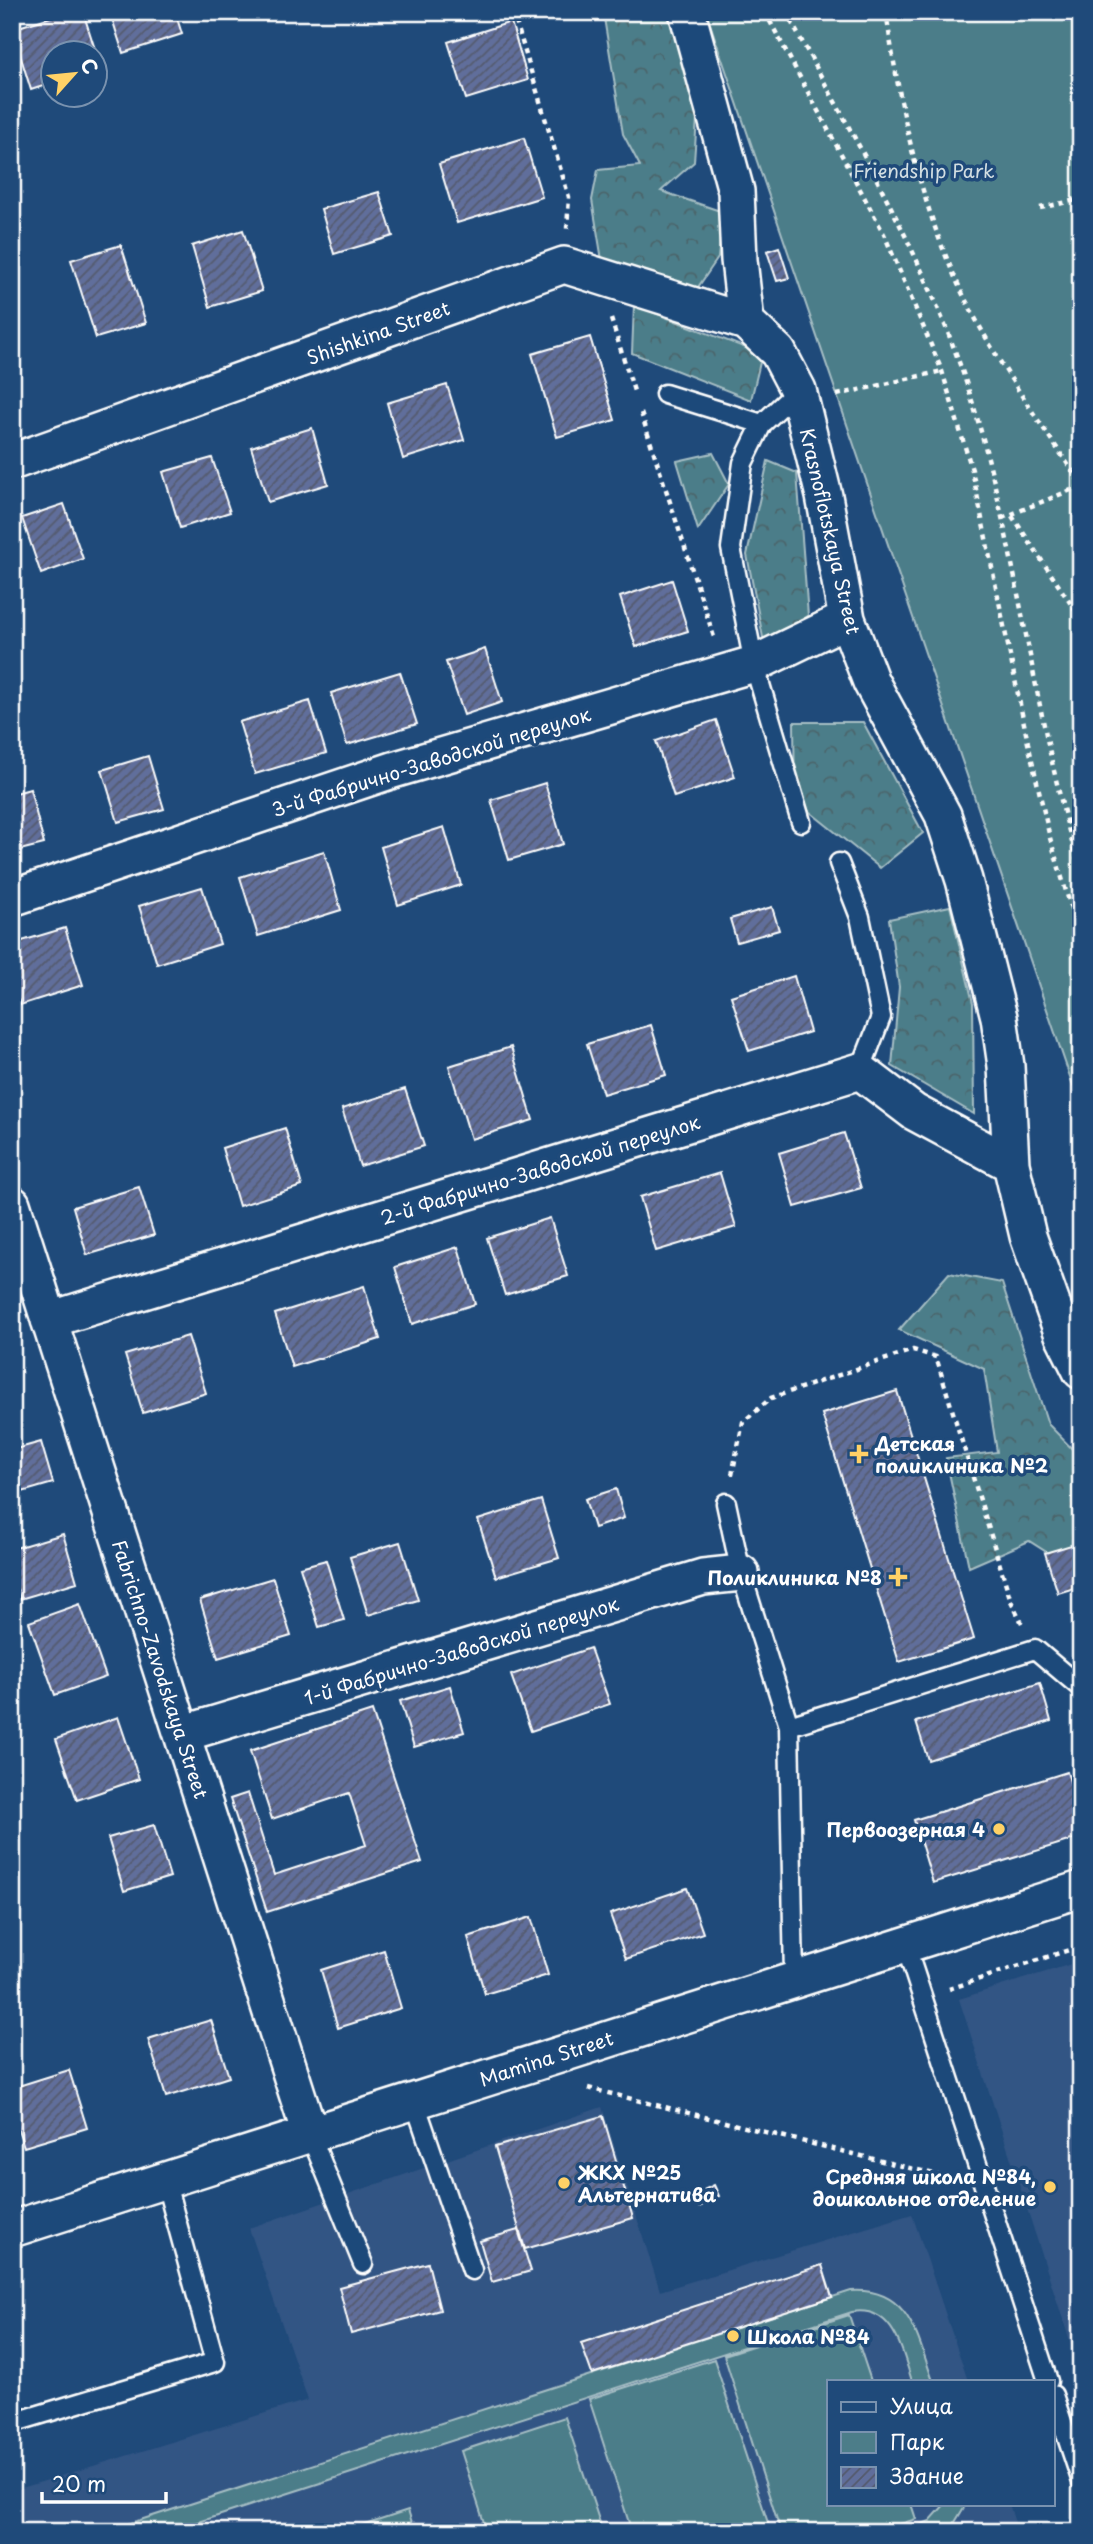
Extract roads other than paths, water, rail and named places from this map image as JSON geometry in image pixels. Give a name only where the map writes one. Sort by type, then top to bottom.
[{"type":"street","points":[[688,12],[736,191],[738,260],[746,322]]},
{"type":"street","name":"Shishkina Street","points":[[12,463],[580,270],[746,322]]},
{"type":"street","name":"Krasnoflotskaya Street","points":[[746,322],[778,352],[799,396],[824,496],[847,619],[871,682],[943,815],[964,880],[999,1017],[1006,1066],[1011,1164],[1028,1236],[1063,1335],[1081,1371]]},
{"type":"street","name":"3-й Фабрично-Заводской переулок","points":[[12,898],[393,770],[739,668],[847,619]]},
{"type":"street","points":[[860,1070],[914,1112],[1011,1164]]},
{"type":"street","name":"2-й Фабрично-Заводской переулок","points":[[49,1320],[860,1070]]},
{"type":"street","name":"Fabrichno-Zavodskaya Street","points":[[12,1204],[310,2134]]},
{"type":"street","name":"1-й Фабрично-Заводской переулок","points":[[182,1734],[704,1577],[741,1573]]},
{"type":"street","name":"Mamina Street","points":[[12,2229],[794,1978],[1081,1889]]},
{"type":"lane","points":[[665,394],[762,424]]},
{"type":"lane","points":[[799,396],[762,424],[743,463],[730,548],[739,668],[801,822]]},
{"type":"lane","points":[[839,863],[860,917],[881,1017],[860,1070]]},
{"type":"lane","points":[[726,1503],[741,1573],[789,1726],[794,1978]]},
{"type":"lane","points":[[789,1726],[1035,1649],[1081,1688]]},
{"type":"lane","points":[[905,1944],[1048,2380]]},
{"type":"lane","points":[[414,2100],[472,2270]]},
{"type":"lane","points":[[310,2134],[363,2264]]},
{"type":"lane","points":[[12,2423],[215,2362],[165,2180]]},
{"type":"lane","points":[[1054,2397],[1075,2442],[1081,2479]]},
{"type":"place","name":"Детская поликлиника №2","points":[[859,1454]]},
{"type":"place","name":"Поликлиника №8","points":[[898,1577]]},
{"type":"place","name":"Первоозерная 4","points":[[999,1829]]},
{"type":"place","name":"ЖКХ №25 Альтернатива","points":[[564,2183]]},
{"type":"place","name":"Средняя школа №84, дошкольное отделение","points":[[1050,2187]]},
{"type":"place","name":"Школа №84","points":[[733,2336]]},
{"type":"park label","name":"Friendship Park","points":[[924,170]]}]
